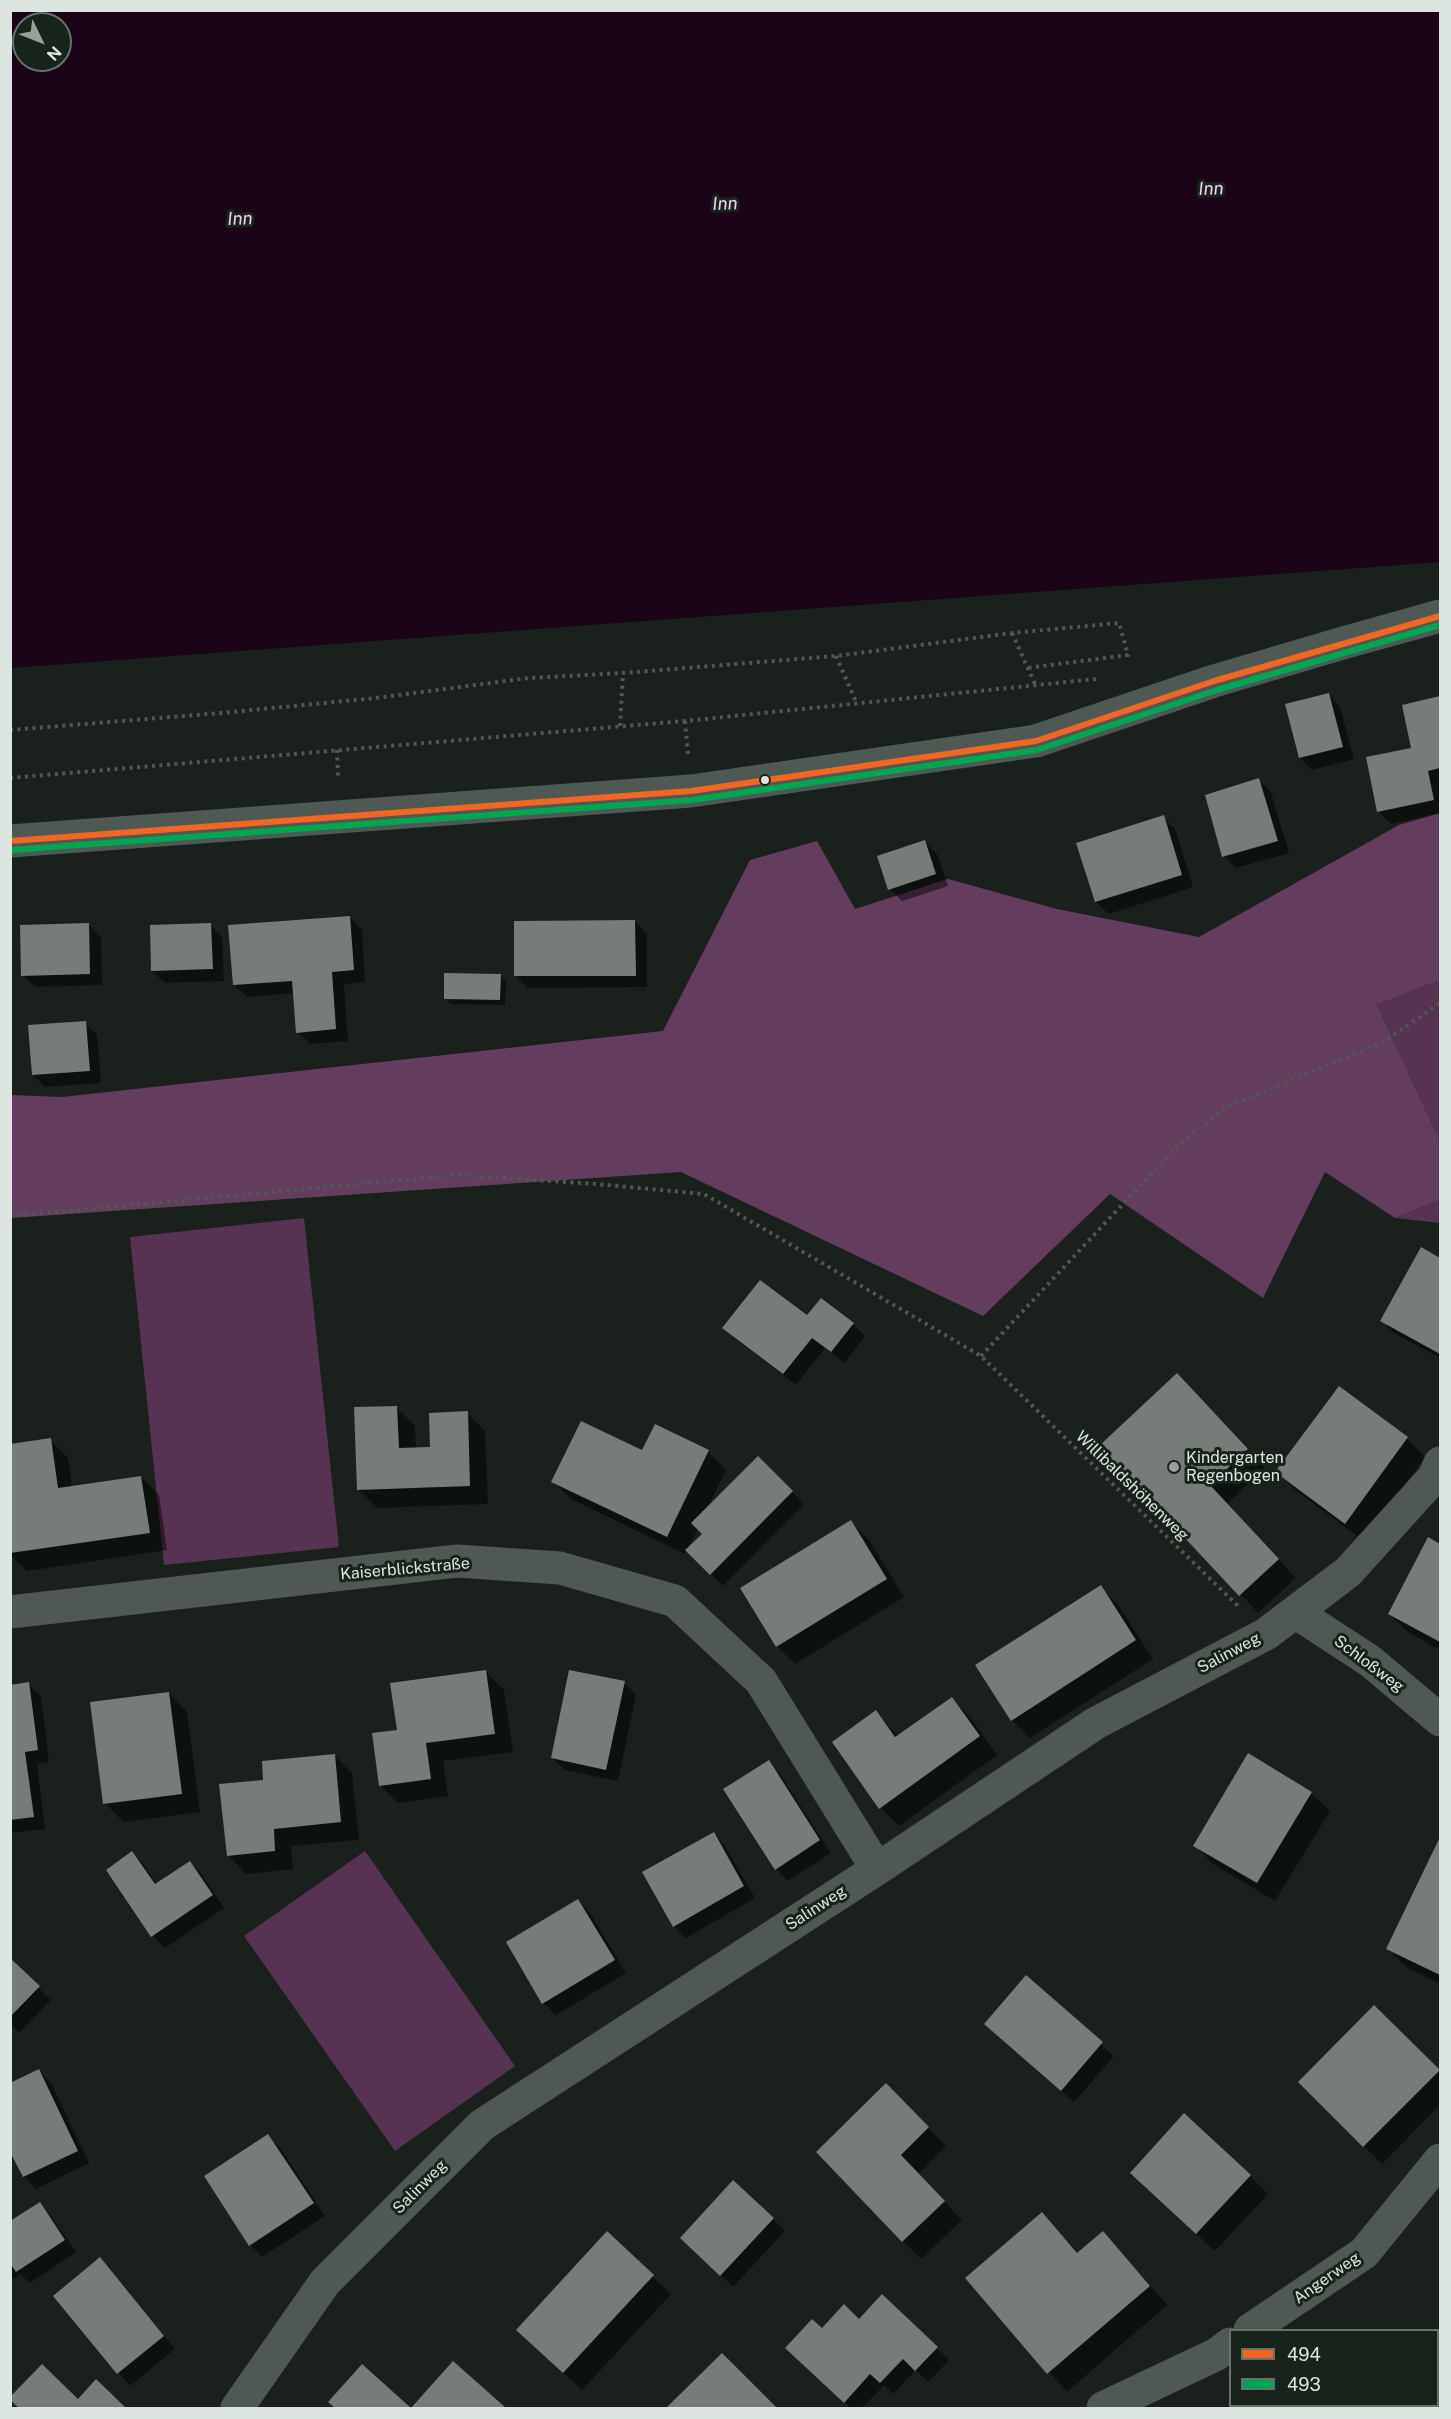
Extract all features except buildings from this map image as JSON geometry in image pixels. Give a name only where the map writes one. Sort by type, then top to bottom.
[{"type":"main road","points":[[10,841],[691,791],[1036,741],[1214,681],[1440,616]]},
{"type":"street","name":"Salinweg","points":[[237,2409],[325,2282],[482,2125],[877,1869],[1096,1723],[1266,1634],[1348,1572],[1434,1477],[1440,1463]]},
{"type":"street","name":"Kaiserblickstraße","points":[[10,1612],[457,1561],[560,1568],[675,1601],[761,1681],[877,1869]]},
{"type":"street","name":"Schloßweg","points":[[1295,1612],[1370,1661],[1440,1720]]},
{"type":"street","name":"Angerweg","points":[[1254,2329],[1364,2253],[1440,2160]]},
{"type":"street","points":[[1103,2409],[1217,2354],[1229,2345]]},
{"type":"path","points":[[10,730],[376,698],[529,678],[836,656],[1012,633],[1119,623],[1128,655],[1028,668]]},
{"type":"path","points":[[1012,633],[1035,684]]},
{"type":"path","points":[[836,656],[857,705]]},
{"type":"path","points":[[620,727],[623,673]]},
{"type":"path","points":[[10,778],[620,727],[1101,679]]},
{"type":"path","points":[[981,1356],[1177,1146],[1225,1108],[1383,1042],[1440,1003]]},
{"type":"path","name":"Willibaldshöhenweg","points":[[10,1216],[456,1176],[596,1184],[704,1194],[981,1356],[1266,1634]]},
{"type":"shaded area","points":[[1440,813],[1440,980],[1377,1005],[1440,1141],[1440,1200],[1395,1218],[1325,1172],[1263,1298],[1110,1194],[983,1316],[681,1172],[11,1218],[11,1095],[62,1097],[663,1031],[750,860],[817,841],[855,909],[948,879],[1057,909],[1199,937],[1399,825]]},
{"type":"shaded area","points":[[1440,980],[1440,1141],[1377,1005]]},
{"type":"shaded area","points":[[1440,1200],[1440,1223],[1395,1218]]},
{"type":"shaded area","points":[[304,1218],[339,1547],[164,1565],[130,1237]]},
{"type":"shaded area","points":[[365,1851],[515,2066],[395,2151],[244,1936]]},
{"type":"water","name":"Inn","points":[[11,10],[1440,11],[1440,562],[11,668]]},
{"type":"transit line","name":"494","points":[[10,841],[691,791],[1036,741],[1214,681],[1440,616]]},
{"type":"transit line","name":"493","points":[[11,850],[692,800],[1037,750],[1217,690],[1440,625]]},
{"type":"place","name":"Kindergarten Regenbogen","points":[[1174,1467]]}]
